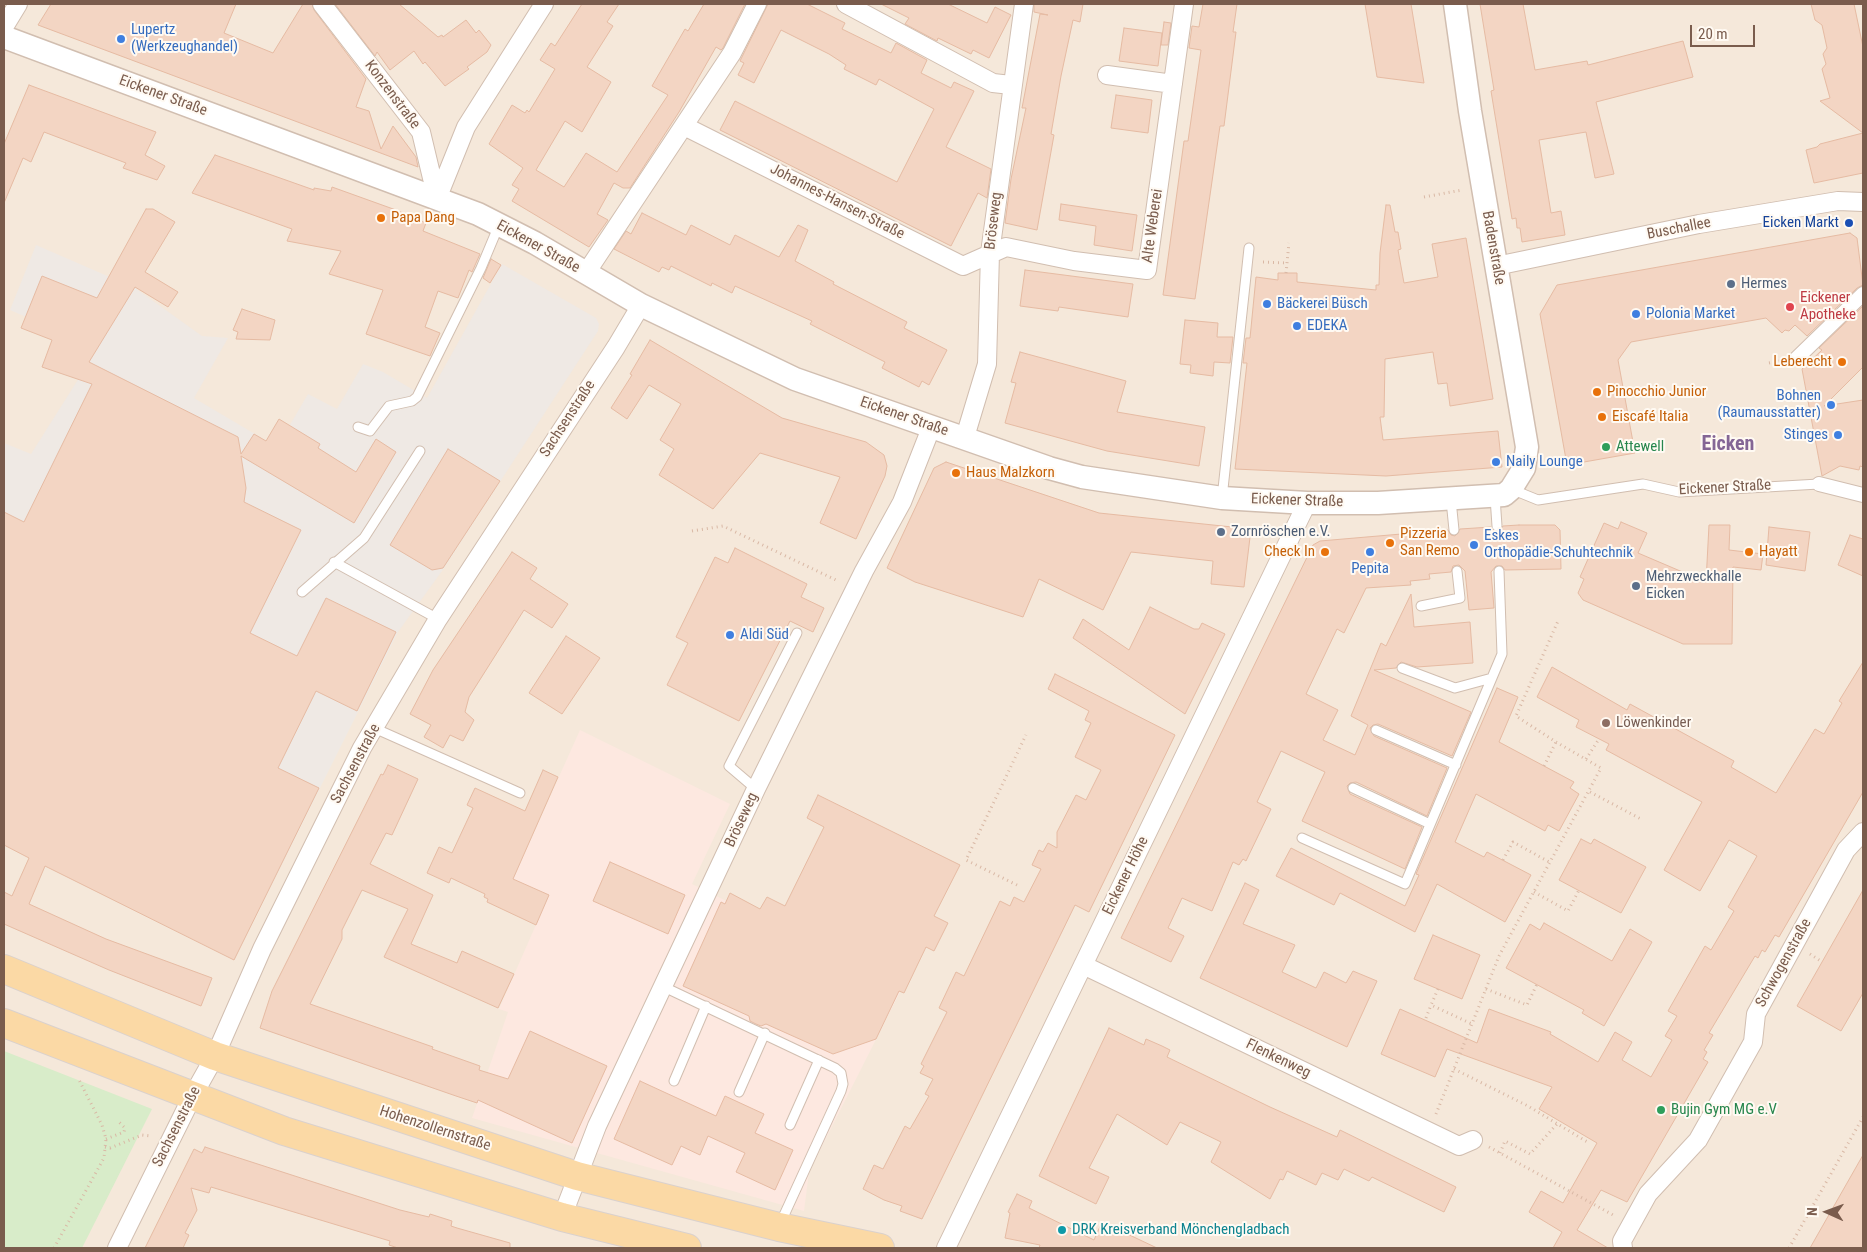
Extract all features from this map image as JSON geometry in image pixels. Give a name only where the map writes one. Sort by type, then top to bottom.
[{"type":"main road","name":"Hohenzollernstraße","points":[[4,969],[215,1056],[577,1176],[779,1227],[880,1248]]},
{"type":"main road","points":[[4,1023],[85,1056],[284,1131],[562,1217],[687,1248]]},
{"type":"street","points":[[4,27],[18,4]]},
{"type":"street","name":"Konzenstraße","points":[[322,4],[421,132],[437,199]]},
{"type":"street","points":[[437,199],[466,127],[544,4]]},
{"type":"street","points":[[586,273],[732,52],[757,4]]},
{"type":"street","points":[[846,4],[993,82],[1011,85]]},
{"type":"street","name":"Bröseweg","points":[[964,437],[987,364],[990,253],[1011,85],[1024,4]]},
{"type":"street","name":"Alte Weberei","points":[[990,253],[1006,247],[1074,261],[1147,270],[1184,4]]},
{"type":"street","name":"Badenstraße","points":[[1455,4],[1496,266],[1527,447],[1524,468],[1503,493]]},
{"type":"street","name":"Eickener Straße","points":[[4,37],[478,214],[535,243],[641,305],[795,379],[1049,468],[1082,476],[1222,498],[1307,504],[1451,499],[1503,493]]},
{"type":"street","points":[[1107,75],[1173,84]]},
{"type":"street","name":"Johannes-Hansen-Straße","points":[[684,126],[963,266],[990,253]]},
{"type":"street","name":"Buschallee","points":[[1496,266],[1699,224],[1838,201],[1863,202]]},
{"type":"street","points":[[1796,358],[1863,294]]},
{"type":"street","name":"Sachsenstraße","points":[[117,1248],[192,1096],[215,1056],[262,949],[374,728],[438,619],[616,347],[641,305]]},
{"type":"street","name":"Bröseweg","points":[[562,1217],[597,1126],[756,789],[855,590],[902,502],[931,428]]},
{"type":"street","name":"Eickener Straße","points":[[1818,484],[1863,495]]},
{"type":"street","name":"Eickener Höhe","points":[[946,1248],[1307,504]]},
{"type":"street","name":"Schwogenstraße","points":[[1622,1248],[1622,1241],[1648,1194],[1698,1140],[1753,1042],[1756,1014],[1846,850],[1863,832]]},
{"type":"street","name":"Flenkenweg","points":[[1083,965],[1459,1146],[1473,1140]]},
{"type":"lane","points":[[358,427],[370,431],[389,406],[412,401],[417,397],[481,268],[499,225]]},
{"type":"lane","points":[[1222,498],[1249,248]]},
{"type":"lane","points":[[302,592],[334,562],[364,538],[420,451]]},
{"type":"lane","name":"Eickener Straße","points":[[1503,493],[1538,500],[1643,484],[1679,492],[1818,484]]},
{"type":"lane","points":[[1497,526],[1503,493]]},
{"type":"lane","points":[[1451,499],[1454,530]]},
{"type":"lane","points":[[334,562],[438,619]]},
{"type":"lane","points":[[1421,606],[1460,598],[1457,571]]},
{"type":"lane","points":[[1302,838],[1405,884],[1502,654],[1498,571]]},
{"type":"lane","points":[[756,789],[730,766],[797,633]]},
{"type":"lane","points":[[1402,668],[1455,688],[1492,678]]},
{"type":"lane","points":[[374,728],[520,794]]},
{"type":"lane","points":[[1376,730],[1456,764]]},
{"type":"lane","points":[[1353,788],[1430,824]]},
{"type":"lane","points":[[664,987],[765,1033],[835,1068],[841,1073],[843,1084],[779,1227]]},
{"type":"lane","points":[[674,1081],[706,1006]]},
{"type":"lane","points":[[739,1092],[765,1033]]},
{"type":"lane","points":[[790,1125],[819,1060]]},
{"type":"path","points":[[1424,197],[1462,190]]},
{"type":"path","points":[[1286,273],[1289,243]]},
{"type":"path","points":[[1247,261],[1287,264]]},
{"type":"path","points":[[692,531],[723,526],[855,590]]},
{"type":"path","points":[[1429,1131],[1499,956],[1590,792],[1601,768],[1516,716],[1558,621]]},
{"type":"path","points":[[1016,885],[966,860],[1026,735]]},
{"type":"path","points":[[1586,759],[1599,739]]},
{"type":"path","points":[[1544,766],[1556,742]]},
{"type":"path","points":[[1590,792],[1642,820]]},
{"type":"path","points":[[1503,860],[1513,842],[1551,863]]},
{"type":"path","points":[[1534,892],[1568,911],[1579,890]]},
{"type":"path","points":[[1486,989],[1527,1004],[1537,984]]},
{"type":"path","points":[[1426,1018],[1438,989]]},
{"type":"path","points":[[1431,1005],[1472,1024]]},
{"type":"path","points":[[54,1248],[104,1158],[106,1139],[102,1125],[78,1077],[85,1056]]},
{"type":"path","points":[[1454,1069],[1528,1106],[1588,1143]]},
{"type":"path","points":[[1789,1248],[1863,1117]]},
{"type":"path","points":[[106,1139],[124,1132],[125,1128],[118,1121]]},
{"type":"path","points":[[1500,1153],[1505,1142],[1530,1154],[1557,1124]]},
{"type":"path","points":[[105,1147],[110,1148],[142,1135],[152,1136],[168,1144]]},
{"type":"path","points":[[1473,1140],[1630,1225]]},
{"type":"shaded area","points":[[4,4],[1863,4],[1863,1248],[4,1248]]},
{"type":"shaded area","points":[[36,245],[135,288],[202,336],[228,338],[194,398],[277,447],[308,394],[337,409],[363,364],[383,372],[427,398],[502,264],[596,318],[599,324],[598,331],[442,571],[398,632],[234,960],[4,845],[4,443],[31,454],[98,348],[10,310]]},
{"type":"shaded area","points":[[580,730],[730,804],[692,884],[902,988],[809,1172],[804,1211],[472,1118],[508,1012],[499,1009],[549,895],[513,879]]},
{"type":"green space","points":[[4,1051],[152,1109],[82,1248],[4,1248]]},
{"type":"building","points":[[51,4],[236,4],[224,33],[273,53],[303,4],[312,4],[314,10],[366,79],[356,107],[369,111],[381,149],[393,126],[416,157],[418,167],[38,25]]},
{"type":"building","points":[[335,4],[399,4],[438,37],[442,35],[443,37],[466,20],[476,33],[479,30],[491,45],[487,52],[467,67],[469,69],[445,86],[425,62],[423,64],[414,51],[390,70],[377,52],[375,56]]},
{"type":"building","points":[[582,4],[619,4],[607,22],[613,26],[587,67],[611,82],[582,132],[565,121],[536,170],[564,187],[586,153],[617,172],[668,95],[652,86],[685,29],[688,31],[704,4],[745,4],[723,48],[721,50],[716,47],[679,112],[630,188],[623,188],[614,183],[597,214],[608,220],[589,247],[512,201],[519,189],[512,185],[523,168],[489,144],[512,105],[525,113],[527,110],[529,112],[555,69],[540,60],[551,43],[555,46]]},
{"type":"building","points":[[768,4],[807,4],[845,23],[842,29],[891,53],[896,43],[927,60],[921,73],[951,88],[954,82],[974,91],[946,147],[991,169],[987,198],[978,193],[951,246],[720,130],[735,101],[897,182],[934,109],[879,79],[876,85],[844,69],[846,65],[829,54],[781,30],[754,83],[738,75],[744,63],[740,61]]},
{"type":"building","points":[[881,4],[948,4],[987,23],[995,7],[1011,15],[989,58],[973,50],[971,54],[938,38],[937,41],[905,24],[909,18]]},
{"type":"building","points":[[1034,4],[1083,4],[1080,22],[1073,20],[1061,76],[1051,134],[1054,135],[1037,230],[1005,223],[1011,179],[1026,108],[1022,108],[1040,14],[1048,15],[1034,12]]},
{"type":"building","points":[[1203,4],[1237,4],[1233,32],[1236,32],[1224,126],[1220,126],[1195,299],[1163,295],[1184,141],[1188,141],[1201,50],[1189,48],[1192,26],[1199,27]]},
{"type":"building","points":[[1365,4],[1411,4],[1424,83],[1377,77]]},
{"type":"building","points":[[1480,4],[1523,4],[1535,70],[1587,61],[1588,65],[1683,41],[1693,77],[1596,102],[1614,174],[1595,178],[1586,132],[1539,140],[1551,213],[1561,211],[1565,235],[1522,242],[1516,218],[1512,219],[1491,91],[1494,90]]},
{"type":"building","points":[[1811,4],[1854,4],[1863,47],[1863,133],[1820,101],[1830,98],[1822,69],[1826,64],[1823,54],[1827,48],[1822,25],[1815,20]]},
{"type":"building","points":[[1164,22],[1171,23],[1168,45],[1161,45]]},
{"type":"building","points":[[1124,28],[1162,33],[1158,66],[1119,61]]},
{"type":"building","points":[[29,85],[156,132],[145,155],[165,166],[157,180],[123,168],[126,163],[44,132],[31,162],[23,158],[4,203],[4,144]]},
{"type":"building","points":[[1116,95],[1152,100],[1148,133],[1111,128]]},
{"type":"building","points":[[1863,133],[1863,173],[1814,183],[1806,150],[1817,147],[1820,144]]},
{"type":"building","points":[[215,155],[314,190],[314,188],[331,191],[332,187],[396,210],[426,223],[423,231],[480,254],[472,272],[469,270],[458,298],[438,291],[425,327],[440,333],[430,356],[366,334],[383,290],[329,274],[341,251],[287,241],[292,229],[192,193]]},
{"type":"building","points":[[1061,204],[1137,215],[1132,251],[1094,245],[1096,226],[1059,220]]},
{"type":"building","points":[[1386,205],[1390,205],[1395,232],[1398,232],[1401,249],[1398,250],[1404,283],[1438,277],[1432,244],[1466,238],[1493,399],[1450,406],[1447,383],[1438,384],[1433,352],[1385,359],[1384,417],[1380,417],[1383,440],[1498,431],[1502,467],[1386,476],[1235,469],[1247,363],[1243,363],[1246,338],[1250,338],[1256,277],[1278,280],[1278,273],[1297,273],[1297,282],[1376,290],[1376,285],[1379,285],[1380,253]]},
{"type":"building","points":[[146,209],[153,209],[175,222],[145,272],[178,292],[168,307],[135,287],[89,362],[238,437],[241,454],[254,434],[266,441],[279,419],[320,444],[318,448],[356,472],[376,439],[396,452],[354,523],[241,456],[246,488],[244,502],[301,530],[250,633],[297,656],[326,598],[396,632],[357,711],[316,691],[278,768],[319,788],[234,960],[45,866],[29,904],[106,939],[212,978],[201,1006],[109,970],[4,924],[4,892],[12,896],[29,858],[4,845],[4,512],[24,522],[92,384],[42,367],[52,340],[21,328],[42,276],[97,298]]},
{"type":"building","points":[[642,213],[686,235],[691,225],[730,245],[735,235],[779,257],[798,225],[808,230],[795,261],[834,282],[833,284],[907,322],[904,328],[947,350],[929,385],[922,381],[919,387],[882,368],[885,362],[810,324],[812,321],[735,286],[732,293],[712,283],[711,286],[671,266],[669,270],[662,267],[659,272],[614,249],[626,231],[631,234]]},
{"type":"building","points":[[1850,233],[1857,238],[1863,285],[1857,288],[1807,336],[1795,325],[1789,331],[1785,330],[1782,333],[1766,318],[1631,342],[1618,360],[1635,453],[1567,465],[1540,314],[1557,285]]},
{"type":"building","points":[[491,259],[501,265],[490,283],[483,278]]},
{"type":"building","points":[[1025,270],[1133,284],[1128,317],[1059,307],[1058,311],[1020,306]]},
{"type":"building","points":[[1863,306],[1863,367],[1824,406],[1863,400],[1863,467],[1860,466],[1859,470],[1840,466],[1822,476],[1802,369],[1822,350],[1819,348]]},
{"type":"building","points":[[242,309],[275,320],[270,340],[236,339],[238,332],[233,330]]},
{"type":"building","points":[[1185,320],[1218,323],[1217,337],[1233,337],[1230,363],[1214,362],[1213,376],[1190,373],[1191,365],[1180,364]]},
{"type":"building","points":[[650,340],[782,418],[866,442],[884,455],[887,466],[885,476],[856,539],[820,523],[840,477],[760,453],[713,509],[659,475],[674,449],[660,440],[681,404],[649,385],[627,419],[611,408],[632,375],[630,374]]},
{"type":"building","points":[[1020,352],[1126,381],[1117,412],[1205,427],[1199,466],[1107,451],[1005,423],[1016,383],[1011,382]]},
{"type":"building","points":[[448,449],[500,481],[443,568],[432,570],[390,545]]},
{"type":"building","points":[[946,462],[1099,513],[1251,529],[1244,587],[1211,584],[1213,561],[1131,552],[1103,610],[1039,579],[1023,617],[915,582],[887,568],[934,468]]},
{"type":"building","name":"Mehrzweckhalle Eicken","points":[[1621,522],[1647,533],[1638,553],[1706,582],[1709,525],[1730,525],[1729,550],[1763,554],[1761,570],[1733,567],[1732,644],[1683,644],[1583,600],[1578,593],[1584,579],[1580,577],[1604,523],[1618,529]]},
{"type":"building","points":[[1555,525],[1560,530],[1561,569],[1505,570],[1502,566],[1496,566],[1491,572],[1494,608],[1469,610],[1465,571],[1459,565],[1453,566],[1451,572],[1429,574],[1430,579],[1410,581],[1411,585],[1366,588],[1344,633],[1337,629],[1306,694],[1338,710],[1323,740],[1355,755],[1368,725],[1351,716],[1381,643],[1386,646],[1411,594],[1414,627],[1470,622],[1473,663],[1417,667],[1401,662],[1396,668],[1374,670],[1471,712],[1452,756],[1378,724],[1370,728],[1374,736],[1447,768],[1427,816],[1356,782],[1350,783],[1347,786],[1350,794],[1422,827],[1405,869],[1302,821],[1325,772],[1281,751],[1257,802],[1271,809],[1246,861],[1243,859],[1239,865],[1233,862],[1212,911],[1182,898],[1168,928],[1184,936],[1171,962],[1121,938],[1313,545],[1320,541],[1448,530],[1451,535],[1455,536],[1460,529],[1491,527],[1494,531],[1498,532],[1503,526]]},
{"type":"building","points":[[1769,527],[1810,532],[1805,571],[1766,565]]},
{"type":"building","points":[[1850,535],[1863,539],[1863,576],[1838,565]]},
{"type":"building","name":"Aldi Süd","points":[[735,548],[807,584],[801,597],[824,608],[813,632],[790,621],[739,721],[667,685],[688,643],[676,637],[715,557],[728,563]]},
{"type":"building","points":[[512,552],[537,568],[530,579],[568,604],[552,628],[524,610],[469,697],[465,712],[474,720],[463,741],[450,735],[443,748],[424,737],[431,725],[410,714],[433,670]]},
{"type":"building","points":[[1150,607],[1194,629],[1199,629],[1202,623],[1225,634],[1185,714],[1073,638],[1083,619],[1129,650]]},
{"type":"building","points":[[566,636],[600,658],[562,714],[529,693]]},
{"type":"building","points":[[1863,662],[1863,792],[1779,937],[1775,935],[1765,952],[1762,950],[1758,958],[1755,956],[1709,1033],[1713,1035],[1704,1050],[1707,1052],[1703,1059],[1708,1062],[1627,1202],[1601,1190],[1577,1230],[1608,1248],[1553,1248],[1562,1232],[1529,1212],[1541,1191],[1563,1203],[1597,1143],[1539,1109],[1552,1087],[1447,1049],[1435,1077],[1381,1054],[1400,1009],[1477,1043],[1489,1009],[1551,1032],[1550,1034],[1598,1062],[1615,1032],[1632,1042],[1622,1060],[1651,1077],[1672,1040],[1665,1036],[1677,1016],[1668,1011],[1705,946],[1711,950],[1734,911],[1728,907],[1757,856],[1729,840],[1700,891],[1664,870],[1702,802],[1606,750],[1609,744],[1576,727],[1579,720],[1537,697],[1552,667],[1627,710],[1630,704],[1734,761],[1731,767],[1776,793],[1815,729],[1824,734],[1842,703],[1839,701]]},
{"type":"building","points":[[1055,674],[1175,735],[1089,912],[1075,905],[922,1219],[900,1211],[902,1206],[884,1200],[863,1189],[874,1165],[883,1169],[905,1126],[910,1129],[929,1096],[925,1094],[933,1079],[920,1073],[924,1066],[921,1064],[947,1012],[939,1008],[956,972],[964,976],[1000,901],[1010,906],[1014,897],[1024,902],[1041,869],[1032,865],[1039,850],[1043,852],[1048,843],[1057,848],[1057,832],[1076,795],[1086,800],[1101,770],[1075,757],[1091,723],[1085,720],[1089,711],[1048,689]]},
{"type":"building","points":[[1497,688],[1518,697],[1499,742],[1574,782],[1570,788],[1579,794],[1559,831],[1548,825],[1545,831],[1476,794],[1455,842],[1484,857],[1487,852],[1531,875],[1505,922],[1437,884],[1415,932],[1340,893],[1334,905],[1276,876],[1291,848],[1405,906],[1419,875],[1416,874]]},
{"type":"building","points":[[388,765],[418,779],[392,835],[386,833],[370,864],[433,895],[411,944],[457,963],[462,951],[514,974],[498,1008],[384,957],[408,909],[362,890],[342,930],[342,939],[310,1004],[433,1047],[432,1049],[480,1066],[479,1070],[508,1079],[530,1031],[607,1066],[572,1143],[478,1100],[477,1103],[260,1028],[272,991],[381,774],[383,775]]},
{"type":"building","points":[[543,770],[558,777],[513,879],[549,895],[536,925],[487,902],[488,899],[484,897],[485,894],[451,878],[449,883],[427,873],[439,847],[452,853],[473,808],[467,805],[475,788],[525,811]]},
{"type":"building","points":[[818,795],[960,865],[934,916],[948,923],[934,951],[926,947],[904,993],[899,991],[876,1039],[833,1054],[766,1024],[761,1026],[756,1024],[750,1021],[749,1016],[683,986],[721,902],[725,904],[730,893],[760,909],[767,897],[785,906],[824,827],[807,818]]},
{"type":"building","points":[[1581,839],[1591,844],[1594,839],[1646,867],[1621,913],[1559,880]]},
{"type":"building","points":[[610,862],[685,895],[668,934],[593,901]]},
{"type":"building","points":[[1245,883],[1259,890],[1243,924],[1295,945],[1282,972],[1316,988],[1324,972],[1346,983],[1353,971],[1377,981],[1347,1047],[1200,978]]},
{"type":"building","points":[[1863,890],[1863,993],[1841,1031],[1797,1006]]},
{"type":"building","points":[[1544,923],[1612,961],[1630,929],[1652,942],[1604,1026],[1582,1013],[1584,1010],[1506,968],[1530,924],[1540,930]]},
{"type":"building","points":[[1433,935],[1480,955],[1462,999],[1414,979]]},
{"type":"building","points":[[1109,1028],[1144,1045],[1146,1039],[1162,1046],[1170,1050],[1167,1057],[1270,1107],[1337,1137],[1340,1130],[1456,1187],[1444,1212],[1372,1177],[1369,1181],[1344,1169],[1338,1180],[1322,1173],[1316,1185],[1287,1171],[1283,1180],[1280,1179],[1270,1199],[1211,1162],[1221,1142],[1180,1122],[1167,1145],[1117,1114],[1089,1168],[1109,1177],[1096,1204],[1039,1176]]},
{"type":"building","points":[[640,1081],[716,1116],[725,1096],[764,1114],[755,1133],[793,1150],[775,1190],[736,1172],[745,1153],[708,1136],[700,1155],[681,1146],[672,1165],[614,1139]]},
{"type":"building","points":[[205,1147],[400,1210],[429,1217],[430,1214],[452,1221],[451,1226],[510,1243],[510,1248],[398,1248],[389,1245],[390,1241],[211,1187],[209,1193],[191,1188],[197,1210],[185,1233],[189,1235],[183,1248],[145,1248],[194,1149],[202,1153]]},
{"type":"building","points":[[1863,1155],[1863,1248],[1810,1248]]},
{"type":"building","points":[[1017,1194],[1032,1201],[1029,1208],[1094,1240],[1102,1222],[1157,1248],[1039,1248],[1040,1245],[1005,1238],[1010,1213],[1008,1212]]},
{"type":"place","name":"Lupertz (Werkzeughandel)","points":[[121,39]]},
{"type":"place","name":"Papa Dang","points":[[381,218]]},
{"type":"place","name":"Eicken Markt","points":[[1849,223]]},
{"type":"place","name":"Hermes","points":[[1731,284]]},
{"type":"place","name":"Bäckerei Büsch","points":[[1267,304]]},
{"type":"place","name":"Eickener Apotheke","points":[[1790,307]]},
{"type":"place","name":"Polonia Market","points":[[1636,314]]},
{"type":"place","name":"EDEKA","points":[[1297,326]]},
{"type":"place","name":"Leberecht","points":[[1842,362]]},
{"type":"place","name":"Pinocchio Junior","points":[[1597,392]]},
{"type":"place","name":"Bohnen (Raumausstatter)","points":[[1831,405]]},
{"type":"place","name":"Eiscafé Italia","points":[[1602,417]]},
{"type":"place","name":"Stinges","points":[[1838,435]]},
{"type":"place","name":"Attewell","points":[[1606,447]]},
{"type":"place","name":"Naily Lounge","points":[[1496,462]]},
{"type":"place","name":"Haus Malzkorn","points":[[956,473]]},
{"type":"place","name":"Zornröschen e.V.","points":[[1221,532]]},
{"type":"place","name":"Pizzeria San Remo","points":[[1390,543]]},
{"type":"place","name":"Eskes Orthopädie-Schuhtechnik","points":[[1474,545]]},
{"type":"place","name":"Check In","points":[[1325,552]]},
{"type":"place","name":"Pepita","points":[[1370,552]]},
{"type":"place","name":"Hayatt","points":[[1749,552]]},
{"type":"place","name":"Mehrzweckhalle Eicken","points":[[1636,586]]},
{"type":"place","name":"Aldi Süd","points":[[730,635]]},
{"type":"place","name":"Löwenkinder","points":[[1606,723]]},
{"type":"place","name":"Bujin Gym MG e.V","points":[[1661,1110]]},
{"type":"place","name":"DRK Kreisverband Mönchengladbach","points":[[1062,1230]]},
{"type":"district","name":"Eicken","points":[[1728,445]]}]
